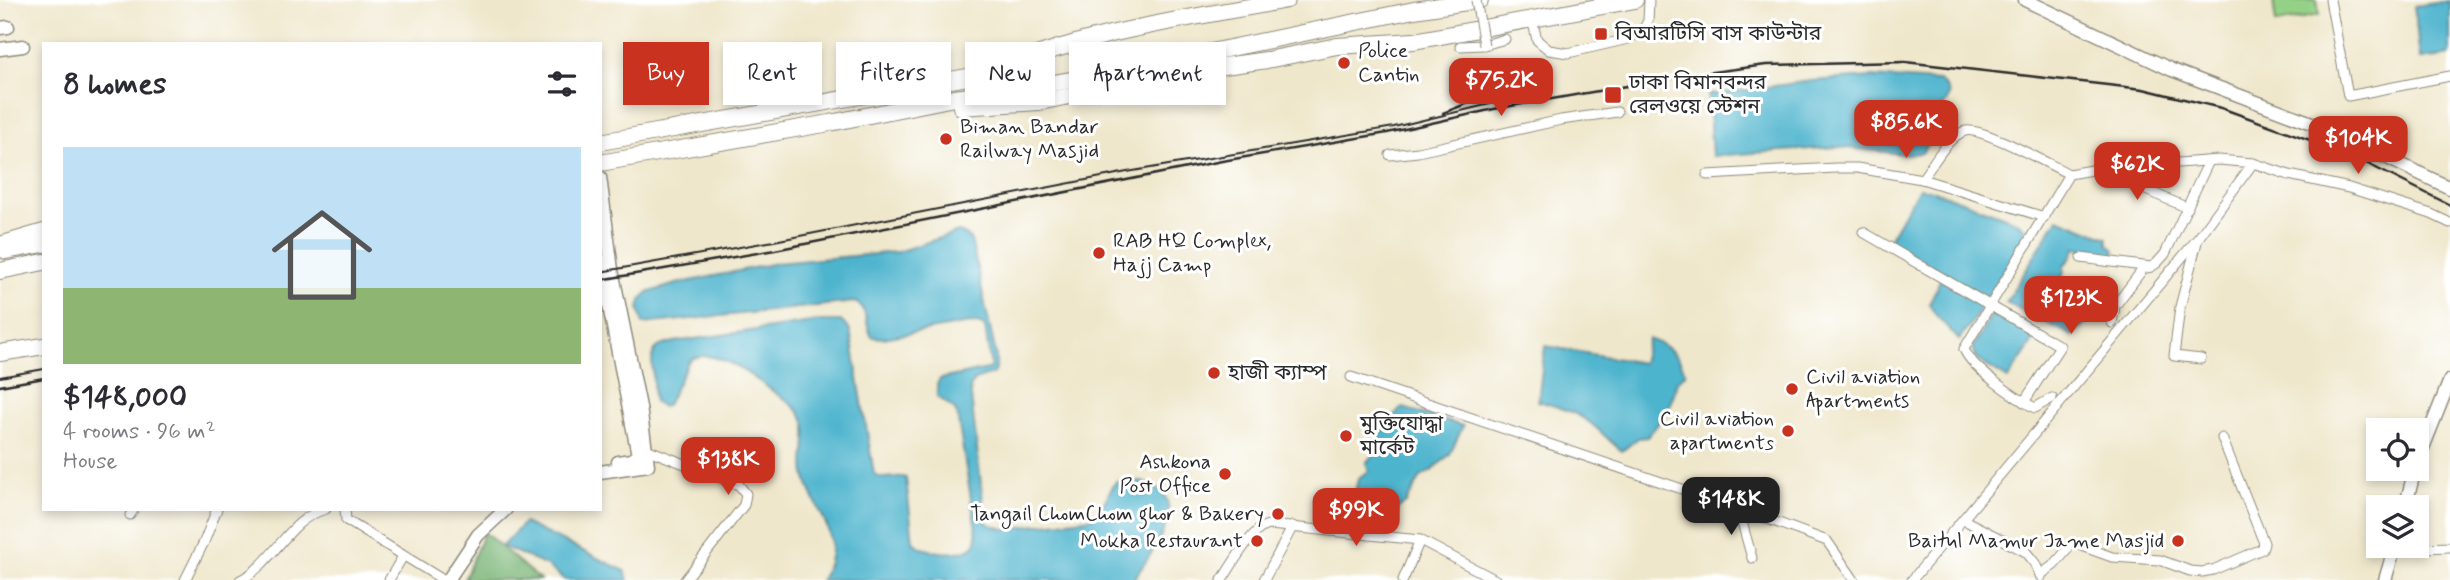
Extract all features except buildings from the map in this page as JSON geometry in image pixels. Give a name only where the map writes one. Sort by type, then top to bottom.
[{"type":"highway","points":[[602,142],[990,73],[1021,60],[1109,34],[1287,0]]},
{"type":"highway","points":[[602,163],[831,123],[954,98],[1022,89],[1357,21],[1478,0]]},
{"type":"highway","points":[[944,107],[1039,102],[1217,67],[1337,47],[1414,41],[1635,0]]},
{"type":"highway","points":[[0,245],[42,233]]},
{"type":"highway","points":[[0,252],[42,244]]},
{"type":"highway","points":[[0,271],[42,262]]},
{"type":"highway","points":[[0,353],[42,346]]},
{"type":"street","points":[[1478,0],[1484,45]]},
{"type":"street","points":[[1531,19],[1537,40],[1549,50],[1567,53],[1628,39],[1642,31],[1648,21],[1649,0]]},
{"type":"street","points":[[2025,0],[2172,70],[2325,128],[2450,187]]},
{"type":"street","points":[[2330,0],[2348,96],[2450,76]]},
{"type":"street","points":[[1460,46],[1484,45],[1505,39]]},
{"type":"street","points":[[0,49],[23,46]]},
{"type":"street","points":[[1390,155],[1418,152],[1561,120],[1617,111]]},
{"type":"street","points":[[1922,179],[1954,137],[1967,130],[1983,133],[2069,174],[2097,169],[2208,161],[2253,163],[2289,175],[2349,188],[2431,214],[2450,223]]},
{"type":"street","points":[[2112,323],[2115,306],[2143,269],[2157,264],[2165,254],[2208,161]]},
{"type":"street","points":[[1912,580],[2199,237],[2253,163]]},
{"type":"street","points":[[1707,175],[1836,168],[1870,170],[1922,179],[2044,217]]},
{"type":"street","points":[[2097,169],[2188,208]]},
{"type":"street","points":[[2052,398],[2035,408],[2024,402],[1977,368],[1964,349],[2069,174]]},
{"type":"street","points":[[602,192],[612,270],[640,407],[648,466],[602,472]]},
{"type":"street","points":[[1863,232],[2060,346],[2024,402]]},
{"type":"street","points":[[2199,237],[2182,298],[2174,356],[2201,359]]},
{"type":"street","points":[[2081,258],[2151,267]]},
{"type":"street","points":[[602,270],[638,455],[631,460],[602,465]]},
{"type":"street","points":[[1352,377],[1738,508],[1827,541],[1854,580]]},
{"type":"street","points":[[2429,433],[2450,380]]},
{"type":"street","points":[[1964,520],[2026,552],[2041,577],[2073,543],[2112,557],[2160,560],[2190,571],[2213,570],[2262,549],[2264,543],[2222,438]]},
{"type":"street","points":[[646,449],[739,485],[746,495],[744,505],[685,580]]},
{"type":"street","points":[[1738,508],[1752,558]]},
{"type":"street","points":[[185,580],[216,511]]},
{"type":"street","points":[[242,580],[253,574],[291,531],[314,511]]},
{"type":"street","points":[[345,511],[346,520],[442,579]]},
{"type":"street","points":[[442,579],[472,531],[492,511]]},
{"type":"street","points":[[442,579],[478,535],[504,511]]},
{"type":"street","points":[[1222,580],[1259,528],[1264,525],[1420,540],[1496,580]]},
{"type":"street","points":[[1264,580],[1293,526]]},
{"type":"street","points":[[1403,580],[1420,540]]},
{"type":"street","points":[[2429,547],[2450,547]]},
{"type":"street","points":[[389,580],[403,556]]},
{"type":"street","points":[[2385,580],[2392,558]]},
{"type":"green space","points":[[2273,0],[2317,0],[2319,15],[2276,23]]},
{"type":"green space","points":[[484,532],[540,580],[464,580]]},
{"type":"water","points":[[2450,1],[2450,55],[2420,59],[2414,6]]},
{"type":"water","points":[[1871,77],[1939,81],[1947,89],[1948,100],[1938,112],[1940,123],[1922,153],[1903,154],[1838,147],[1712,156],[1708,95],[1811,81]]},
{"type":"water","points":[[1919,188],[1932,190],[2016,221],[2025,228],[2025,237],[1987,298],[1888,241]]},
{"type":"water","points":[[2058,218],[2108,238],[2108,244],[2115,250],[2114,255],[2108,257],[2076,247],[2064,265],[2064,274],[2053,286],[2063,308],[2091,316],[2073,336],[2006,302]]},
{"type":"water","points":[[958,232],[971,240],[996,355],[996,370],[993,374],[974,380],[970,387],[985,519],[988,524],[1005,529],[1091,518],[1099,511],[1116,482],[1134,481],[1153,486],[1164,495],[1168,506],[1167,518],[1156,546],[1133,580],[821,580],[828,564],[830,537],[805,474],[806,429],[802,416],[796,409],[744,371],[708,356],[697,357],[688,362],[667,405],[662,407],[654,402],[652,358],[660,346],[818,321],[841,321],[850,330],[874,474],[882,478],[906,478],[913,541],[917,545],[942,552],[961,552],[968,549],[975,544],[977,535],[957,414],[937,396],[937,384],[940,379],[988,369],[991,366],[985,327],[981,324],[970,323],[883,338],[872,337],[862,308],[855,302],[643,324],[639,308],[647,293],[676,284],[776,263],[897,252]]},
{"type":"water","points":[[1940,280],[1984,305],[1959,340],[1929,304]]},
{"type":"water","points":[[1993,312],[2037,335],[2008,379],[1976,359],[1973,347]]},
{"type":"water","points":[[1648,339],[1671,351],[1680,361],[1685,373],[1677,382],[1668,411],[1647,437],[1638,438],[1622,451],[1583,418],[1538,401],[1545,346],[1642,363]]},
{"type":"water","points":[[1403,408],[1463,426],[1450,454],[1421,477],[1406,503],[1398,508],[1396,526],[1368,528],[1322,521],[1322,507],[1348,506],[1355,493],[1358,478],[1369,471],[1366,463],[1379,448],[1379,435]]},
{"type":"water","points":[[524,523],[625,571],[628,580],[565,580],[547,566],[502,546]]},
{"type":"tram line","points":[[602,272],[1127,172],[1394,127],[1490,104]]},
{"type":"tram line","points":[[0,377],[42,369]]},
{"type":"railway","points":[[602,280],[775,250],[1222,161],[1387,133],[1494,109],[1690,75],[1766,65],[1905,62],[2143,89],[2221,108],[2346,153],[2450,205]]},
{"type":"railway","points":[[1443,113],[1489,95]]},
{"type":"railway","points":[[0,386],[42,378]]},
{"type":"place","name":"বিআরটিসি বাস কাউন্টার","points":[[1601,34]]},
{"type":"place","name":"Police Cantin","points":[[1344,63]]},
{"type":"place","name":"ঢাকা বিমানবন্দর রেলওয়ে স্টেশন","points":[[1613,95]]},
{"type":"place","name":"Biman Bandar Railway Masjid","points":[[946,139]]},
{"type":"place","name":"RAB HQ Complex, Hajj Camp","points":[[1099,253]]},
{"type":"place","name":"হাজী ক্যাম্প","points":[[1214,373]]},
{"type":"place","name":"Civil aviation Apartments","points":[[1792,389]]},
{"type":"place","name":"Civil aviation apartments","points":[[1788,431]]},
{"type":"place","name":"মুক্তিযোদ্ধা মার্কেট","points":[[1346,436]]},
{"type":"place","name":"Ashkona Post Office","points":[[1225,474]]},
{"type":"place","name":"Tangail ChomChom ghor & Bakery","points":[[1278,514]]},
{"type":"place","name":"Mokka Restaurant","points":[[1257,541]]},
{"type":"place","name":"Baitul Mamur Jame Masjid","points":[[2178,541]]}]
